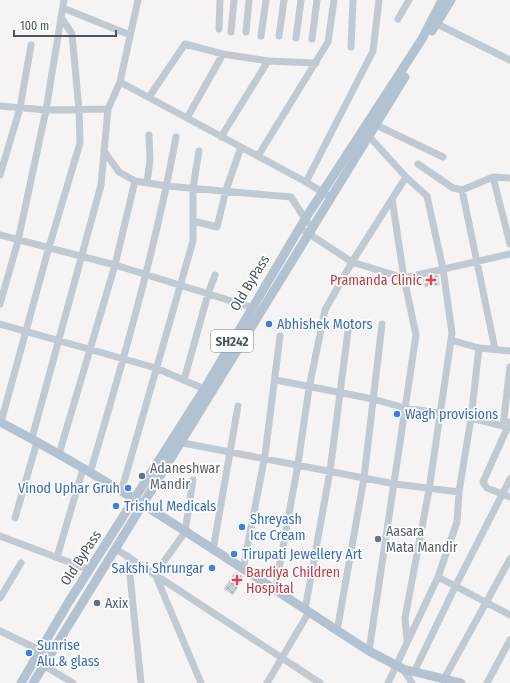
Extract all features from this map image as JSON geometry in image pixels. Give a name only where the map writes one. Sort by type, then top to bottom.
[{"type":"main road","name":"Old ByPass","points":[[33,683],[116,548],[139,503],[208,390],[261,310],[326,195],[434,22],[443,0]]},
{"type":"main road","name":"Old ByPass","points":[[208,390],[251,308],[307,229],[305,219],[326,195]]},
{"type":"main road","points":[[0,422],[35,440],[139,503],[369,651],[414,672],[461,683]]},
{"type":"main road","name":"Old ByPass","points":[[21,683],[90,570],[139,503]]},
{"type":"street","points":[[0,304],[18,241],[46,110],[64,0]]},
{"type":"street","points":[[15,518],[35,440],[57,340],[82,256],[101,184],[108,109],[120,82],[138,0]]},
{"type":"street","points":[[219,29],[220,0]]},
{"type":"street","points":[[231,32],[234,0]]},
{"type":"street","points":[[246,32],[249,0]]},
{"type":"street","points":[[262,36],[266,0]]},
{"type":"street","points":[[279,36],[284,0]]},
{"type":"street","points":[[296,38],[301,0]]},
{"type":"street","points":[[312,39],[317,0]]},
{"type":"street","points":[[258,156],[328,42],[334,0]]},
{"type":"street","points":[[351,48],[354,0]]},
{"type":"street","points":[[306,182],[373,51],[380,0]]},
{"type":"street","points":[[398,19],[409,0]]},
{"type":"street","points":[[63,8],[130,35]]},
{"type":"street","points":[[0,422],[80,143],[80,110],[72,34],[61,17]]},
{"type":"street","points":[[434,22],[510,60]]},
{"type":"street","points":[[149,97],[185,44],[223,54],[268,61],[316,63]]},
{"type":"street","points":[[0,175],[20,108],[31,45]]},
{"type":"street","points":[[187,118],[223,54]]},
{"type":"street","points":[[222,137],[268,61]]},
{"type":"street","points":[[120,82],[306,182],[326,195]]},
{"type":"street","points":[[0,106],[46,110],[108,109]]},
{"type":"street","points":[[372,123],[443,157]]},
{"type":"street","points":[[365,133],[406,177],[428,196],[452,333],[428,490],[406,618],[407,640]]},
{"type":"street","points":[[146,182],[150,160],[149,135]]},
{"type":"street","points":[[57,557],[124,359],[167,186],[176,137]]},
{"type":"street","points":[[193,221],[217,228],[226,190],[241,147]]},
{"type":"street","points":[[104,151],[119,172],[135,181],[167,186],[226,190],[291,197],[305,219]]},
{"type":"street","points":[[121,492],[193,241],[193,188],[199,151]]},
{"type":"street","points":[[418,164],[453,188],[462,190],[493,177],[510,178]]},
{"type":"street","points":[[275,590],[298,464],[309,388],[325,310],[352,262],[406,177]]},
{"type":"street","points":[[493,177],[510,244]]},
{"type":"street","points":[[58,454],[115,265],[135,181]]},
{"type":"street","points":[[462,190],[495,349]]},
{"type":"street","points":[[369,651],[416,335],[404,278],[392,199]]},
{"type":"street","points":[[307,229],[352,262],[404,278],[510,254]]},
{"type":"street","points":[[0,235],[18,241],[49,247],[115,265],[179,286],[261,310]]},
{"type":"street","points":[[184,380],[208,294],[215,275]]},
{"type":"street","points":[[267,683],[282,659],[307,611],[330,471],[349,323]]},
{"type":"street","points":[[0,324],[156,368],[208,390]]},
{"type":"street","points":[[337,630],[364,478],[382,324]]},
{"type":"street","points":[[243,570],[264,458],[276,380],[280,336]]},
{"type":"street","points":[[451,340],[479,348],[510,352]]},
{"type":"street","points":[[388,683],[400,666],[407,640],[438,577],[457,522],[459,492],[471,418],[479,348]]},
{"type":"street","points":[[510,367],[507,425],[483,482],[486,488],[503,493],[510,497]]},
{"type":"street","points":[[276,380],[309,388],[373,399],[405,408],[507,425]]},
{"type":"street","points":[[213,550],[238,406]]},
{"type":"street","points":[[177,441],[428,490],[459,492]]},
{"type":"street","points":[[414,672],[510,479]]},
{"type":"street","points":[[155,574],[185,532],[193,480]]},
{"type":"street","points":[[0,536],[90,570]]},
{"type":"street","points":[[116,548],[320,683]]},
{"type":"street","points":[[128,556],[141,683]]},
{"type":"street","points":[[444,679],[510,561]]},
{"type":"street","points":[[0,598],[21,563]]},
{"type":"street","points":[[155,574],[201,683]]},
{"type":"street","points":[[438,577],[455,587],[488,602],[510,615]]},
{"type":"street","points":[[0,581],[8,584]]},
{"type":"street","points":[[0,631],[50,655]]},
{"type":"street","points":[[487,683],[510,640]]},
{"type":"street","points":[[35,660],[73,683]]},
{"type":"street","points":[[400,666],[412,683]]},
{"type":"building","points":[[438,275],[439,285],[425,287],[423,279]]},
{"type":"building","points":[[235,572],[244,577],[233,595],[224,589]]},
{"type":"place","name":"Pramanda Clinic","points":[[431,280]]},
{"type":"place","name":"Abhishek Motors","points":[[269,324]]},
{"type":"place","name":"Wagh provisions","points":[[397,414]]},
{"type":"place","name":"Adaneshwar Mandir","points":[[142,476]]},
{"type":"place","name":"Vinod Uphar Gruh","points":[[128,488]]},
{"type":"place","name":"Trishul Medicals","points":[[116,506]]},
{"type":"place","name":"Shreyash Ice Cream","points":[[242,527]]},
{"type":"place","name":"Aasara Mata Mandir","points":[[378,539]]},
{"type":"place","name":"Tirupati Jewellery Art","points":[[234,554]]},
{"type":"place","name":"Sakshi Shrungar","points":[[212,568]]},
{"type":"place","name":"Bardiya Children Hospital","points":[[237,580]]},
{"type":"place","name":"Axix","points":[[97,603]]},
{"type":"place","name":"Sunrise Alu.& glass","points":[[29,653]]}]
